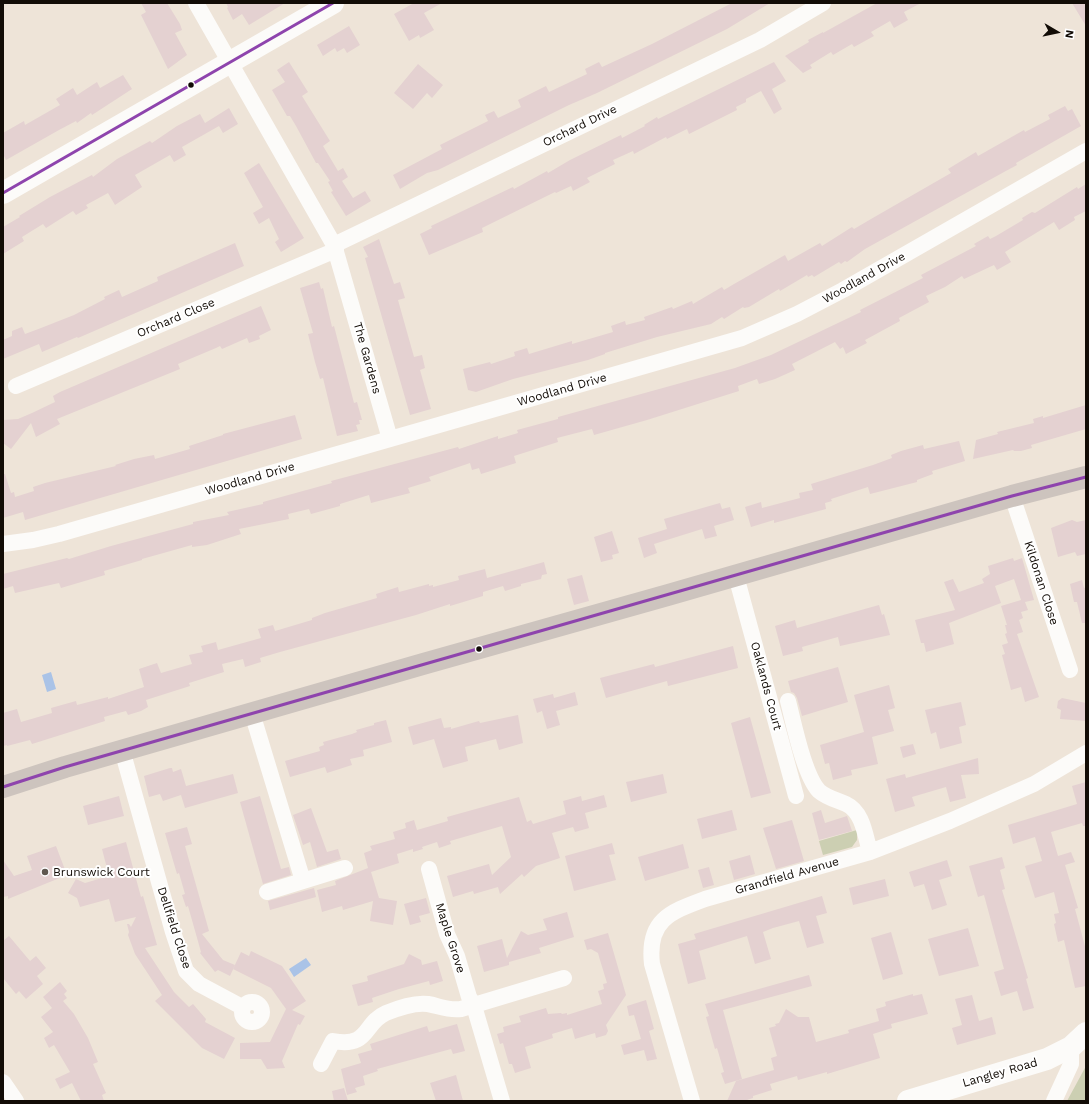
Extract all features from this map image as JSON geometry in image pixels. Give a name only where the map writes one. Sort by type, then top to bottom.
[{"type":"main road","points":[[3,788],[122,750],[1012,496],[1086,477]]},
{"type":"street","name":"The Gardens","points":[[196,3],[335,247],[390,439]]},
{"type":"street","points":[[3,193],[333,3]]},
{"type":"street","name":"Orchard Drive","points":[[335,247],[760,40],[823,3]]},
{"type":"street","name":"Woodland Drive","points":[[3,544],[33,540],[59,534],[718,346],[770,327],[843,290],[1086,151]]},
{"type":"street","name":"Orchard Close","points":[[16,386],[335,247]]},
{"type":"street","name":"Kildonan Close","points":[[1012,496],[1070,670]]},
{"type":"street","name":"Oaklands Court","points":[[736,576],[796,796]]},
{"type":"street","points":[[788,701],[809,775],[819,791],[834,800],[845,804],[858,813],[870,852]]},
{"type":"street","points":[[252,713],[303,881]]},
{"type":"street","name":"Dellfield Close","points":[[122,750],[173,932],[186,971],[199,984],[242,1008]]},
{"type":"street","name":"Grandfield Avenue","points":[[692,1101],[654,977],[650,953],[654,932],[660,921],[671,913],[706,899],[870,852],[950,821],[1027,787],[1062,769],[1086,753]]},
{"type":"street","points":[[267,892],[345,868]]},
{"type":"street","name":"Maple Grove","points":[[429,869],[447,934],[457,956],[469,997],[474,1006],[502,1101]]},
{"type":"street","points":[[321,1064],[333,1041],[349,1042],[360,1038],[366,1034],[378,1018],[388,1013],[420,1003],[453,1010],[474,1006],[491,999],[564,978]]},
{"type":"street","points":[[1054,1101],[1071,1064],[1078,1040]]},
{"type":"street","name":"Langley Road","points":[[908,1101],[1047,1060],[1078,1040]]},
{"type":"street","points":[[3,1082],[16,1101]]},
{"type":"green space","points":[[857,830],[857,840],[852,847],[823,855],[819,841]]},
{"type":"green space","points":[[1086,1066],[1086,1101],[1067,1101]]},
{"type":"water","points":[[51,672],[56,689],[47,692],[42,675]]},
{"type":"water","points":[[306,958],[311,965],[294,977],[289,969]]},
{"type":"building","points":[[141,3],[167,3],[180,24],[182,30],[175,33],[187,55],[168,69],[141,15],[146,12]]},
{"type":"building","points":[[226,3],[285,3],[249,25],[242,14],[233,20]]},
{"type":"building","points":[[414,3],[442,3],[424,13],[434,30],[420,38],[419,35],[409,41],[394,14]]},
{"type":"building","points":[[732,3],[770,3],[727,29],[438,170],[427,173],[400,189],[393,175],[442,149],[440,145],[488,121],[485,115],[494,111],[498,118],[521,107],[518,100],[546,86],[549,92],[587,74],[585,69],[599,62],[602,67],[652,44]]},
{"type":"building","points":[[877,3],[921,3],[904,12],[908,20],[894,28],[890,21],[871,32],[874,36],[854,47],[852,44],[833,55],[831,52],[810,65],[812,68],[803,73],[785,56],[809,42],[808,40]]},
{"type":"building","points":[[1072,3],[1086,3],[1086,26]]},
{"type":"building","points":[[349,26],[360,45],[347,53],[344,48],[337,52],[335,48],[323,56],[317,45]]},
{"type":"building","points":[[289,62],[308,92],[302,96],[330,141],[323,146],[338,171],[343,168],[348,177],[342,181],[353,198],[365,191],[371,201],[346,216],[331,192],[333,191],[328,182],[330,181],[318,163],[316,163],[290,116],[287,116],[272,90],[285,82],[277,70]]},
{"type":"building","points":[[774,62],[786,81],[772,89],[782,109],[774,114],[761,91],[746,99],[746,102],[736,107],[737,110],[689,134],[687,129],[667,139],[666,137],[634,154],[633,151],[613,160],[615,164],[587,178],[590,182],[573,191],[571,186],[556,193],[555,192],[482,228],[483,232],[429,255],[420,234],[432,228],[431,226],[513,187],[514,189],[547,171],[548,173],[570,160],[621,135],[622,138],[645,126],[644,125],[657,117],[658,119]]},
{"type":"building","points":[[418,64],[443,85],[432,98],[427,93],[413,109],[394,93]]},
{"type":"building","points":[[123,75],[132,89],[92,115],[91,113],[77,123],[76,121],[6,160],[3,154],[3,133],[24,121],[25,125],[60,105],[56,99],[73,88],[77,95],[97,82],[100,88]]},
{"type":"building","points":[[1065,106],[1068,111],[1072,109],[1081,126],[1016,163],[1017,165],[865,249],[847,262],[845,261],[841,264],[839,262],[814,277],[812,275],[808,277],[807,275],[780,291],[779,289],[749,307],[743,307],[724,319],[722,317],[711,324],[657,337],[605,353],[588,360],[513,379],[476,392],[468,390],[463,369],[490,362],[491,364],[515,356],[514,352],[527,348],[529,354],[572,341],[572,344],[613,332],[611,326],[625,321],[626,325],[645,320],[644,317],[672,307],[673,309],[692,301],[693,304],[722,287],[724,290],[785,255],[788,261],[820,243],[822,246],[852,227],[854,229],[951,173],[948,169],[976,152],[978,156],[1024,130],[1025,132],[1050,119],[1048,115]]},
{"type":"building","points":[[229,108],[238,124],[223,133],[219,126],[182,147],[186,155],[174,162],[170,155],[135,175],[142,187],[115,205],[108,193],[86,205],[88,208],[76,215],[73,211],[46,228],[43,224],[22,237],[24,241],[3,254],[3,227],[20,217],[19,216],[50,197],[92,175],[93,177],[117,159],[150,141],[152,143],[177,126],[200,114],[205,123]]},
{"type":"building","points":[[259,163],[304,238],[281,252],[275,242],[279,239],[269,218],[259,224],[253,213],[263,207],[244,173]]},
{"type":"building","points":[[1086,184],[1086,211],[1074,217],[1075,220],[1059,230],[1054,222],[1005,252],[1011,262],[997,270],[994,265],[964,279],[962,276],[945,287],[926,296],[929,302],[899,318],[900,321],[865,340],[867,343],[846,354],[843,347],[840,349],[835,342],[792,364],[795,370],[775,379],[759,384],[757,379],[738,386],[739,391],[594,435],[592,429],[557,438],[558,442],[514,456],[516,463],[481,474],[479,468],[472,470],[470,463],[429,477],[431,481],[408,488],[410,493],[371,503],[369,495],[340,504],[340,506],[311,514],[309,509],[288,514],[289,519],[239,529],[241,534],[207,545],[192,547],[192,545],[142,559],[104,571],[105,575],[61,588],[59,583],[15,593],[13,586],[3,589],[3,574],[67,558],[69,559],[193,524],[193,522],[229,515],[227,512],[263,504],[263,502],[332,483],[331,481],[458,447],[459,449],[498,436],[498,439],[518,433],[517,430],[558,419],[558,417],[735,368],[771,355],[861,312],[860,310],[923,278],[921,275],[976,246],[974,244],[988,236],[990,239],[996,236],[1023,220],[1022,218],[1032,212],[1035,213],[1077,187],[1078,189]]},
{"type":"building","points":[[379,239],[394,284],[400,282],[405,298],[398,300],[414,357],[422,355],[425,368],[420,370],[431,409],[410,415],[365,258],[368,257],[363,247]]},
{"type":"building","points":[[235,243],[244,266],[78,338],[77,337],[42,352],[39,344],[3,359],[3,340],[12,336],[12,331],[22,327],[25,334],[41,328],[74,315],[119,290],[122,297],[158,281],[157,277]]},
{"type":"building","points":[[319,282],[321,289],[323,288],[332,327],[334,326],[354,403],[357,402],[362,420],[359,420],[360,424],[356,425],[358,431],[337,436],[323,378],[320,379],[308,334],[313,333],[300,288]]},
{"type":"building","points":[[261,306],[271,330],[259,336],[260,339],[249,343],[247,338],[222,349],[220,346],[178,364],[180,369],[57,419],[60,424],[36,437],[31,423],[11,449],[3,443],[3,420],[18,419],[32,413],[55,402],[53,396],[60,392]]},
{"type":"building","points":[[1086,405],[1086,429],[1031,445],[1032,448],[1021,451],[1013,450],[973,459],[976,440],[998,434],[997,432],[1034,423],[1033,419],[1043,416],[1043,418]]},
{"type":"building","points":[[295,415],[302,439],[25,520],[23,512],[3,518],[3,474],[5,474],[11,493],[14,492],[15,497],[34,491],[33,487],[45,483],[116,466],[115,465],[134,459],[154,455],[155,459],[190,449],[189,446],[223,434]]},
{"type":"building","points":[[959,441],[965,461],[932,471],[933,474],[917,480],[917,482],[870,494],[868,487],[831,499],[832,501],[825,503],[826,509],[774,523],[774,520],[751,527],[745,507],[761,502],[762,508],[800,498],[799,493],[813,490],[811,484],[873,465],[892,458],[891,455],[901,451],[923,445],[924,449]]},
{"type":"building","points":[[720,503],[722,509],[730,507],[734,520],[714,526],[717,536],[705,539],[702,529],[654,544],[657,553],[644,558],[638,538],[667,529],[664,519]]},
{"type":"building","points":[[1072,520],[1077,522],[1086,520],[1086,554],[1077,556],[1075,552],[1058,557],[1051,528]]},
{"type":"building","points":[[612,531],[619,553],[612,555],[613,559],[601,562],[594,537]]},
{"type":"building","points":[[1013,558],[1014,561],[1022,558],[1034,600],[1025,602],[1028,610],[1021,612],[1023,618],[1019,620],[1023,632],[1017,634],[1039,697],[1025,702],[1021,687],[1011,690],[1002,655],[1005,654],[1002,645],[1008,643],[1005,634],[1007,633],[1005,625],[1007,625],[1001,606],[1021,600],[1014,579],[995,586],[1001,603],[949,623],[954,644],[926,652],[924,643],[921,643],[915,620],[955,610],[944,582],[953,579],[959,592],[984,583],[982,579],[990,574],[988,566]]},
{"type":"building","points":[[544,562],[547,574],[542,575],[541,579],[521,584],[521,586],[505,591],[503,586],[483,592],[483,596],[450,606],[450,604],[416,615],[260,658],[261,662],[245,667],[243,659],[222,664],[224,672],[189,683],[190,686],[146,700],[148,707],[141,711],[128,715],[126,711],[104,717],[105,721],[32,744],[30,740],[3,746],[3,713],[17,709],[21,722],[52,713],[51,708],[76,701],[77,705],[108,697],[108,699],[144,687],[139,669],[157,663],[161,673],[192,664],[189,655],[203,652],[201,646],[216,642],[218,650],[261,638],[258,629],[273,625],[275,631],[312,620],[312,618],[325,613],[377,598],[376,594],[398,587],[399,592],[429,584],[429,586],[433,585],[433,587],[459,580],[458,576],[485,569],[487,578]]},
{"type":"building","points":[[582,575],[589,601],[574,605],[567,579]]},
{"type":"building","points":[[1082,580],[1084,588],[1086,587],[1086,623],[1082,623],[1077,602],[1074,602],[1070,584]]},
{"type":"building","points":[[879,605],[882,615],[884,614],[890,635],[840,646],[838,637],[802,647],[803,651],[783,656],[775,626],[795,620],[797,628]]},
{"type":"building","points":[[733,646],[738,668],[668,686],[667,681],[606,698],[600,678],[654,664],[655,667]]},
{"type":"building","points":[[838,667],[848,702],[802,716],[797,698],[794,693],[791,692],[788,681]]},
{"type":"building","points":[[889,685],[895,708],[888,710],[894,731],[872,737],[878,764],[851,770],[852,775],[833,780],[829,763],[825,764],[820,745],[864,732],[854,695]]},
{"type":"building","points":[[575,692],[578,705],[556,711],[560,725],[547,729],[542,711],[537,713],[533,699],[553,694],[554,698]]},
{"type":"building","points":[[1062,698],[1086,703],[1086,721],[1060,719],[1061,710],[1057,708],[1058,701]]},
{"type":"building","points":[[961,702],[966,725],[959,727],[962,743],[940,749],[936,732],[931,734],[925,710]]},
{"type":"building","points":[[518,715],[523,743],[499,750],[496,739],[465,747],[468,761],[443,768],[434,739],[413,745],[408,727],[441,718],[444,728],[451,727],[451,729],[479,721],[480,723]]},
{"type":"building","points":[[750,717],[771,793],[751,798],[731,723]]},
{"type":"building","points":[[386,720],[392,742],[363,750],[364,756],[350,759],[352,765],[327,773],[325,767],[290,777],[285,761],[320,751],[319,747],[324,745],[323,742],[352,734],[357,732],[356,730]]},
{"type":"building","points":[[913,744],[916,754],[903,758],[900,747]]},
{"type":"building","points":[[978,758],[979,774],[961,775],[966,798],[950,802],[946,787],[912,797],[915,806],[895,812],[886,779],[905,774],[906,778]]},
{"type":"building","points":[[172,768],[173,772],[181,769],[186,786],[233,774],[238,793],[185,808],[181,795],[163,801],[160,794],[149,797],[144,776]]},
{"type":"building","points":[[663,774],[667,793],[631,802],[626,782]]},
{"type":"building","points":[[1086,782],[1086,826],[1083,826],[1082,823],[1051,832],[1058,856],[1071,852],[1075,862],[1065,865],[1078,908],[1075,909],[1086,950],[1086,986],[1075,988],[1064,940],[1058,942],[1054,924],[1056,923],[1054,914],[1059,913],[1054,892],[1035,898],[1025,866],[1042,861],[1035,837],[1013,844],[1008,825],[1077,804],[1072,786]]},
{"type":"building","points":[[604,795],[607,807],[585,813],[589,828],[575,832],[573,827],[552,833],[560,858],[536,866],[524,877],[522,874],[500,894],[498,887],[474,894],[473,891],[453,897],[447,876],[489,864],[492,875],[511,857],[502,826],[450,841],[451,844],[439,848],[437,842],[413,852],[413,849],[397,854],[399,863],[371,872],[379,898],[397,901],[393,925],[370,921],[373,901],[343,910],[342,906],[322,912],[317,890],[336,885],[335,881],[368,868],[364,853],[372,850],[370,846],[395,839],[393,832],[406,828],[405,823],[414,820],[417,830],[448,821],[447,817],[519,797],[527,822],[531,820],[533,824],[566,814],[563,801],[581,796],[582,801]]},
{"type":"building","points":[[119,796],[124,816],[88,825],[83,806]]},
{"type":"building","points":[[260,796],[281,869],[289,867],[291,875],[263,884],[240,802]]},
{"type":"building","points":[[311,808],[327,852],[338,849],[341,859],[317,867],[310,842],[303,845],[293,815]]},
{"type":"building","points":[[732,810],[737,830],[702,839],[697,819]]},
{"type":"building","points":[[821,810],[825,823],[847,816],[852,831],[819,840],[812,813]]},
{"type":"building","points":[[792,820],[804,861],[776,869],[763,828]]},
{"type":"building","points":[[187,827],[192,844],[185,846],[209,931],[202,934],[223,960],[235,965],[230,976],[218,970],[215,972],[200,953],[201,952],[188,906],[186,907],[182,895],[185,894],[179,873],[177,874],[165,833]]},
{"type":"building","points":[[126,842],[141,897],[143,896],[157,945],[145,948],[174,992],[189,1007],[193,1004],[206,1019],[205,1022],[235,1038],[224,1059],[202,1048],[155,1001],[162,995],[135,954],[128,935],[129,932],[127,924],[131,927],[136,917],[115,922],[109,899],[80,907],[77,898],[68,893],[76,879],[85,883],[109,876],[102,849]]},
{"type":"building","points":[[612,843],[615,854],[609,855],[616,880],[574,891],[565,856]]},
{"type":"building","points":[[683,844],[689,868],[645,881],[638,857]]},
{"type":"building","name":"Brunswick Court","points":[[56,846],[67,875],[8,899],[8,896],[3,897],[3,860],[14,876],[32,870],[27,856]]},
{"type":"building","points":[[750,855],[755,874],[734,880],[729,861]]},
{"type":"building","points":[[1002,857],[1005,868],[1000,870],[1005,889],[1002,890],[1028,978],[1026,979],[1034,1008],[1023,1011],[1017,991],[1001,996],[994,972],[1004,969],[984,895],[978,897],[969,866]]},
{"type":"building","points":[[947,860],[952,876],[939,880],[947,905],[932,910],[924,884],[914,887],[909,872]]},
{"type":"building","points":[[709,867],[714,885],[703,888],[698,870]]},
{"type":"building","points":[[885,879],[889,896],[853,905],[849,888]]},
{"type":"building","points":[[314,888],[316,897],[270,910],[268,901]]},
{"type":"building","points":[[822,896],[827,913],[816,916],[824,943],[807,948],[799,921],[773,928],[763,932],[771,959],[755,964],[747,936],[699,951],[706,979],[688,984],[678,944],[696,939],[694,934]]},
{"type":"building","points":[[426,898],[430,913],[419,916],[421,922],[410,925],[404,904]]},
{"type":"building","points":[[567,912],[574,937],[539,948],[541,953],[509,962],[509,965],[484,972],[477,946],[502,939],[507,958],[521,931],[528,935],[547,930],[543,919]]},
{"type":"building","points":[[968,928],[979,966],[939,976],[928,939]]},
{"type":"building","points":[[891,932],[903,974],[883,980],[871,938]]},
{"type":"building","points":[[608,933],[626,995],[606,1025],[608,1031],[606,1035],[596,1038],[595,1033],[575,1039],[572,1028],[552,1034],[553,1038],[525,1047],[531,1068],[515,1073],[512,1064],[509,1064],[503,1043],[500,1044],[497,1034],[504,1032],[503,1027],[521,1022],[519,1016],[546,1008],[548,1014],[567,1013],[567,1015],[602,1004],[598,991],[604,989],[603,984],[607,983],[598,953],[591,949],[587,950],[584,940]]},
{"type":"building","points":[[9,936],[30,961],[36,956],[46,968],[37,976],[43,984],[26,999],[19,991],[16,994],[3,978],[3,941]]},
{"type":"building","points":[[251,951],[282,966],[306,1001],[292,1010],[305,1016],[300,1025],[298,1024],[282,1061],[285,1068],[267,1069],[261,1059],[240,1059],[240,1043],[270,1042],[286,1009],[271,988],[233,969],[241,952],[249,956]]},
{"type":"building","points":[[409,954],[421,960],[422,965],[437,961],[443,981],[430,985],[429,981],[399,989],[372,998],[373,1002],[358,1006],[352,985],[368,981],[367,976],[404,964]]},
{"type":"building","points":[[809,975],[812,986],[723,1010],[742,1079],[725,1084],[721,1073],[724,1072],[717,1048],[715,1049],[706,1017],[709,1016],[705,1004]]},
{"type":"building","points":[[60,982],[67,991],[64,994],[67,998],[63,1001],[74,1014],[88,1038],[98,1062],[93,1064],[106,1093],[102,1095],[104,1101],[81,1101],[72,1083],[60,1089],[55,1079],[70,1072],[54,1045],[49,1048],[44,1038],[53,1032],[41,1017],[52,1008],[43,997]]},
{"type":"building","points":[[913,994],[913,996],[922,994],[928,1014],[891,1024],[892,1028],[873,1034],[880,1058],[827,1074],[827,1072],[798,1080],[797,1076],[770,1084],[772,1090],[753,1096],[753,1098],[744,1101],[727,1101],[736,1081],[774,1070],[771,1058],[777,1056],[769,1028],[776,1026],[775,1024],[779,1023],[786,1009],[798,1017],[809,1017],[816,1042],[849,1033],[848,1030],[879,1021],[876,1009],[886,1006],[885,1002]]},
{"type":"building","points":[[972,995],[979,1021],[992,1017],[996,1034],[957,1045],[952,1028],[962,1025],[955,999]]},
{"type":"building","points":[[646,1000],[654,1029],[649,1031],[657,1059],[647,1061],[644,1050],[624,1055],[621,1045],[641,1039],[634,1015],[629,1016],[627,1006]]},
{"type":"building","points":[[457,1024],[465,1051],[453,1054],[451,1049],[377,1069],[378,1071],[363,1076],[365,1085],[355,1088],[357,1092],[347,1095],[341,1069],[361,1063],[358,1054],[372,1050],[370,1044],[427,1026],[429,1032]]},
{"type":"building","points":[[456,1075],[463,1101],[436,1101],[430,1083]]},
{"type":"building","points":[[344,1088],[348,1101],[334,1101],[332,1091]]},
{"type":"transit line","points":[[3,193],[333,3]]},
{"type":"transit line","points":[[3,787],[65,767],[1012,496],[1086,477]]},
{"type":"place","name":"Brunswick Court","points":[[45,872]]}]
